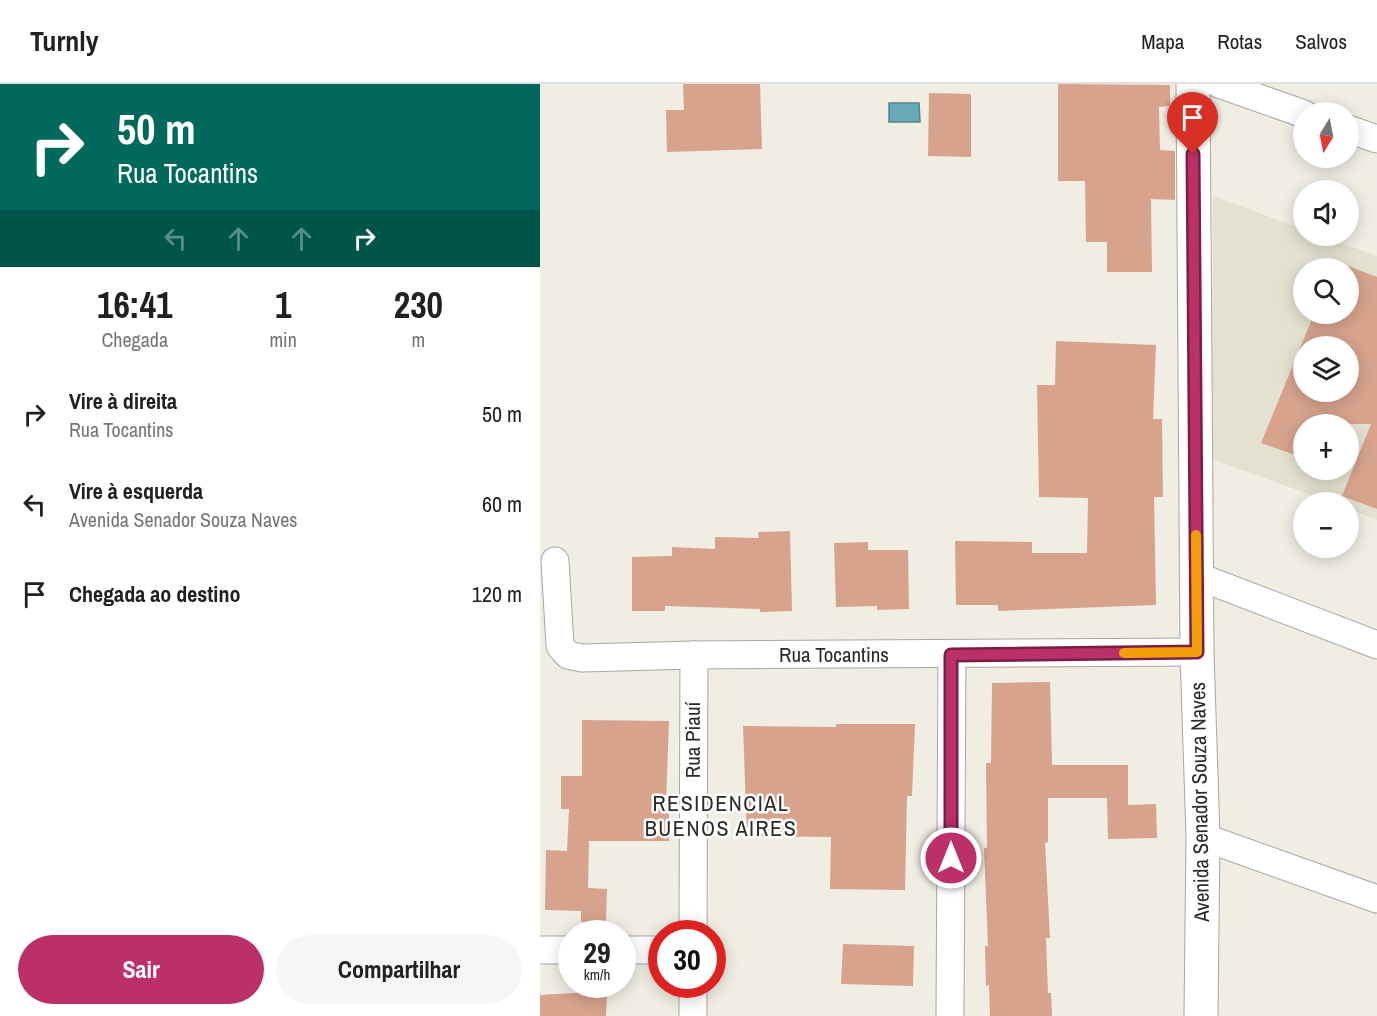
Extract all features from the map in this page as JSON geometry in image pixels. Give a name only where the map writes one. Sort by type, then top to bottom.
[{"type":"street","name":"Avenida Senador Souza Naves","points":[[1193,84],[1197,652],[1203,837],[1202,1016]]},
{"type":"street","points":[[1219,84],[1293,110]]},
{"type":"street","points":[[1359,133],[1377,139]]},
{"type":"street","name":"Rua Tocantins","points":[[555,561],[560,646],[568,655],[582,658],[694,655],[1197,652]]},
{"type":"street","points":[[1197,576],[1377,645]]},
{"type":"street","name":"Rua Piauí","points":[[693,920],[694,655]]},
{"type":"street","points":[[950,1016],[951,655]]},
{"type":"street","points":[[1203,837],[1377,899]]},
{"type":"street","points":[[540,950],[558,950]]},
{"type":"street","points":[[693,998],[693,1016]]},
{"type":"shaded area","points":[[1213,196],[1293,225],[1293,246],[1350,246],[1377,256],[1377,520],[1359,513],[1359,492],[1303,492],[1212,459]]},
{"type":"water","points":[[889,103],[919,103],[920,122],[889,122]]},
{"type":"building","points":[[683,84],[760,84],[762,149],[667,152],[666,110],[684,110]]},
{"type":"building","points":[[1058,84],[1170,85],[1170,106],[1159,107],[1160,150],[1175,151],[1175,200],[1151,199],[1152,272],[1107,272],[1107,242],[1086,242],[1085,181],[1058,181]]},
{"type":"building","points":[[929,93],[971,94],[971,157],[928,156]]},
{"type":"building","points":[[1359,270],[1377,277],[1377,509],[1359,502],[1359,492],[1344,492],[1348,480],[1359,480],[1359,454],[1371,424],[1359,424],[1359,414],[1293,414],[1293,454],[1261,443],[1293,365],[1293,402],[1359,402],[1359,336],[1305,336],[1310,324],[1359,324]]},
{"type":"building","points":[[1056,341],[1156,345],[1153,419],[1162,419],[1163,497],[1154,497],[1156,605],[998,611],[998,605],[956,605],[955,541],[1032,542],[1032,553],[1087,553],[1088,498],[1039,497],[1037,385],[1055,385]]},
{"type":"building","points":[[790,531],[792,611],[760,612],[760,609],[665,606],[665,611],[632,611],[632,557],[672,556],[672,547],[715,549],[715,537],[759,538],[758,532]]},
{"type":"building","points":[[868,542],[868,550],[908,550],[909,609],[877,610],[877,606],[836,607],[834,543]]},
{"type":"building","points":[[1050,682],[1052,765],[1128,765],[1128,805],[1156,804],[1157,838],[1108,839],[1107,798],[1048,798],[1048,842],[1045,843],[1050,938],[1046,938],[1048,993],[1051,993],[1052,1016],[990,1016],[989,985],[986,986],[985,946],[988,946],[984,848],[987,848],[986,763],[991,763],[992,683]]},
{"type":"building","points":[[582,720],[669,721],[666,803],[669,803],[669,841],[589,841],[588,888],[607,889],[606,920],[581,920],[581,911],[545,910],[546,850],[567,851],[569,809],[561,809],[561,776],[582,776]]},
{"type":"building","points":[[836,724],[915,724],[912,796],[907,796],[905,890],[830,889],[831,837],[747,836],[743,726],[836,727]]},
{"type":"building","points":[[843,944],[914,946],[913,986],[841,984]]},
{"type":"building","points":[[558,994],[558,998],[607,998],[606,1016],[540,1016],[540,995]]},
{"type":"slow traffic","points":[[1124,653],[1197,652],[1196,535]]},
{"type":"district","name":"RESIDENCIAL BUENOS AIRES","points":[[721,816]]},
{"type":"route","points":[[951,858],[951,655],[1197,652],[1193,154]]}]
